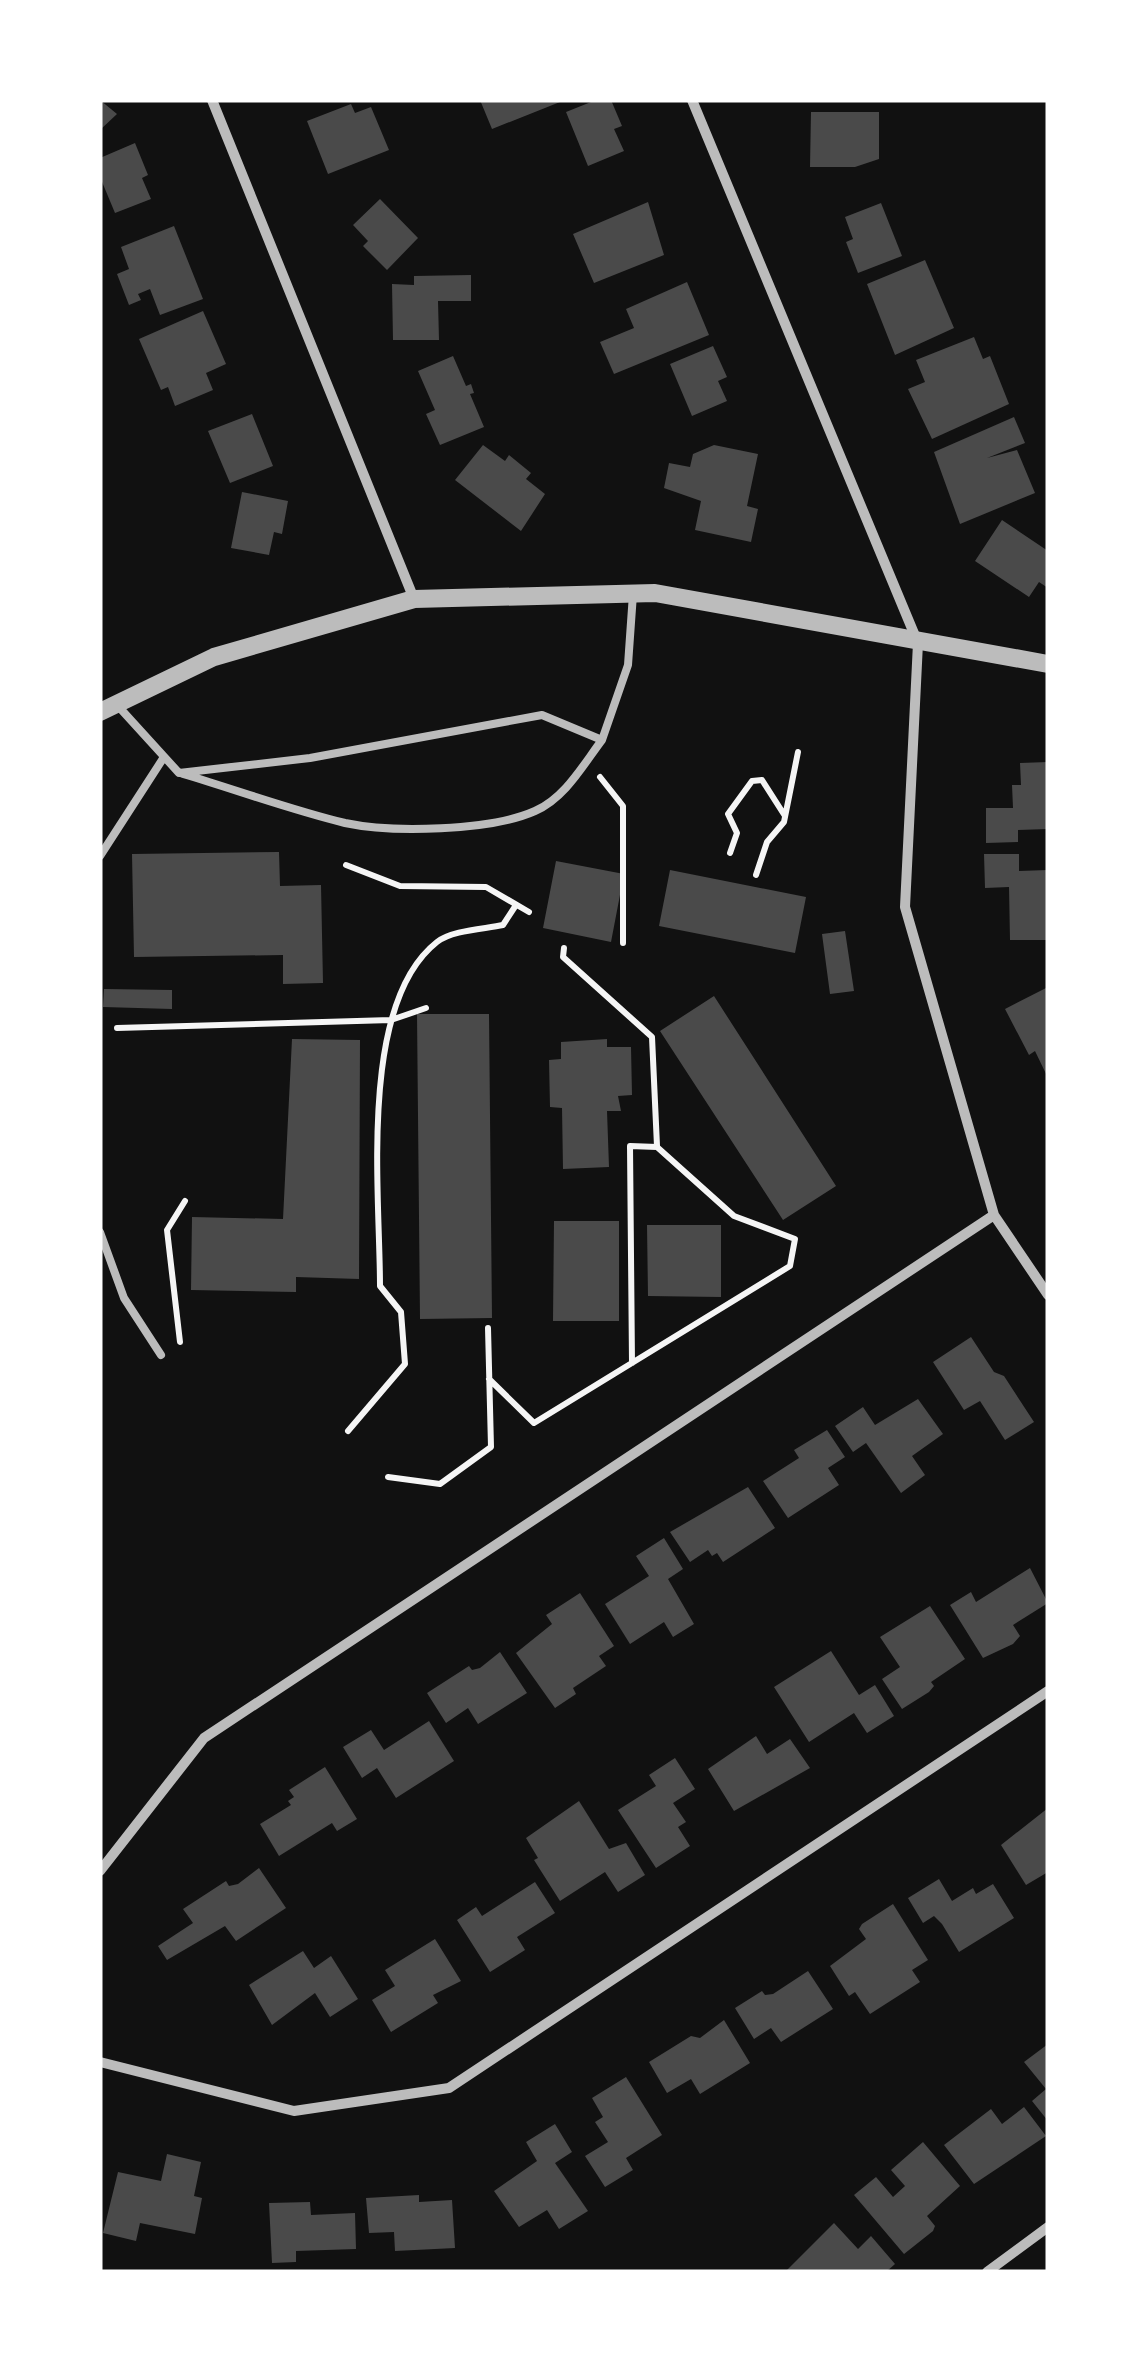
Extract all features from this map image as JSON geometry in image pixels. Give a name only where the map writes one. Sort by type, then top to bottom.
[{"type":"street","points":[[212,100],[414,598]]},
{"type":"street","points":[[692,100],[918,643],[906,907],[994,1216],[1048,1295]]},
{"type":"street","points":[[107,707],[214,657],[414,598],[655,593],[1048,664]]},
{"type":"street","points":[[100,1872],[204,1738],[994,1216]]},
{"type":"street","points":[[100,2062],[294,2111],[449,2088],[1048,1691]]},
{"type":"street","points":[[987,2272],[1048,2227]]},
{"type":"lane","points":[[107,707],[179,773],[348,824],[440,827],[496,822],[535,811],[562,793],[602,740],[628,665],[633,594]]},
{"type":"lane","points":[[179,773],[310,758],[542,715],[602,740]]},
{"type":"lane","points":[[100,856],[164,757]]},
{"type":"lane","points":[[100,1232],[124,1298],[161,1356]]},
{"type":"path","points":[[756,875],[767,842],[786,816],[798,752]]},
{"type":"path","points":[[587,760],[624,806],[623,944]]},
{"type":"path","points":[[730,854],[736,832],[728,814],[752,780],[762,780],[786,816]]},
{"type":"path","points":[[346,866],[400,886],[486,887],[529,912]]},
{"type":"path","points":[[348,1431],[406,1364],[400,1312],[380,1286],[381,1059],[391,1020],[405,979],[439,940],[504,924],[516,905]]},
{"type":"path","points":[[564,948],[563,957],[652,1037],[658,1146]]},
{"type":"path","points":[[117,1028],[391,1020],[426,1008]]},
{"type":"path","points":[[490,1379],[534,1423],[632,1363],[790,1266],[795,1239],[734,1216],[658,1146],[630,1146],[632,1363]]},
{"type":"path","points":[[180,1342],[167,1230],[185,1201]]},
{"type":"path","points":[[388,1477],[440,1484],[491,1447],[488,1328]]},
{"type":"building","points":[[100,100],[117,114],[100,130]]},
{"type":"building","points":[[480,100],[565,100],[492,129]]},
{"type":"building","points":[[596,100],[611,100],[622,126],[614,129],[624,151],[588,166],[566,112]]},
{"type":"building","points":[[351,104],[355,113],[371,107],[389,150],[328,174],[307,121]]},
{"type":"building","points":[[811,112],[879,112],[879,159],[855,167],[810,167]]},
{"type":"building","points":[[135,143],[148,175],[142,178],[151,199],[115,213],[100,177],[100,158]]},
{"type":"building","points":[[380,199],[418,238],[387,270],[363,246],[368,241],[353,225]]},
{"type":"building","points":[[648,202],[664,255],[594,283],[573,234]]},
{"type":"building","points":[[881,203],[902,256],[858,273],[846,242],[853,239],[845,217]]},
{"type":"building","points":[[174,226],[203,299],[160,315],[150,289],[138,294],[141,300],[129,305],[117,274],[129,269],[121,247]]},
{"type":"building","points":[[925,260],[954,328],[895,355],[867,284]]},
{"type":"building","points":[[471,275],[471,301],[438,301],[439,340],[393,340],[392,284],[414,285],[414,276]]},
{"type":"building","points":[[687,282],[709,335],[614,374],[600,342],[634,328],[626,309]]},
{"type":"building","points":[[203,311],[226,364],[206,373],[213,390],[175,406],[168,387],[161,390],[139,339]]},
{"type":"building","points":[[974,337],[983,359],[990,356],[1009,404],[932,439],[908,389],[925,382],[916,360]]},
{"type":"building","points":[[713,346],[727,377],[718,381],[727,401],[692,416],[670,364]]},
{"type":"building","points":[[453,356],[466,386],[471,384],[474,393],[470,394],[484,427],[440,445],[426,414],[435,410],[418,371]]},
{"type":"building","points":[[252,414],[273,466],[230,483],[208,431]]},
{"type":"building","points":[[1014,417],[1025,443],[987,458],[1017,450],[1035,493],[960,524],[934,452]]},
{"type":"building","points":[[483,445],[505,461],[509,455],[531,473],[526,479],[545,494],[521,531],[455,480]]},
{"type":"building","points":[[714,445],[758,454],[747,506],[758,509],[751,542],[695,530],[701,501],[664,488],[669,463],[690,467],[693,454]]},
{"type":"building","points":[[242,492],[288,501],[282,534],[274,532],[269,555],[231,548]]},
{"type":"building","points":[[1002,520],[1048,551],[1048,588],[1039,582],[1029,597],[975,561]]},
{"type":"building","points":[[1048,762],[1048,829],[1018,830],[1018,842],[986,843],[986,808],[1013,808],[1012,785],[1021,785],[1020,763]]},
{"type":"building","points":[[279,852],[280,886],[321,885],[323,983],[283,984],[283,955],[134,957],[132,854]]},
{"type":"building","points":[[984,854],[1019,854],[1019,871],[1048,870],[1048,940],[1010,940],[1009,887],[985,888]]},
{"type":"building","points":[[556,861],[624,874],[611,942],[543,928]]},
{"type":"building","points":[[670,870],[806,897],[795,953],[659,926]]},
{"type":"building","points":[[845,931],[854,991],[830,994],[822,934]]},
{"type":"building","points":[[1048,987],[1048,1078],[1035,1051],[1029,1055],[1005,1009]]},
{"type":"building","points":[[104,989],[172,990],[172,1009],[103,1007]]},
{"type":"building","points":[[714,996],[836,1186],[783,1220],[660,1031]]},
{"type":"building","points":[[417,1014],[489,1014],[492,1318],[420,1319]]},
{"type":"building","points":[[292,1039],[360,1040],[359,1279],[296,1277],[296,1292],[191,1290],[192,1217],[283,1219]]},
{"type":"building","points":[[607,1039],[607,1047],[631,1047],[632,1095],[618,1096],[621,1111],[607,1111],[609,1167],[563,1169],[562,1108],[550,1107],[549,1060],[561,1059],[561,1042]]},
{"type":"building","points":[[554,1221],[619,1221],[619,1321],[553,1321]]},
{"type":"building","points":[[647,1225],[721,1225],[721,1297],[648,1296]]},
{"type":"building","points":[[971,1337],[994,1372],[1004,1376],[1034,1422],[1005,1440],[980,1401],[964,1410],[933,1362]]},
{"type":"building","points":[[918,1399],[943,1434],[912,1456],[925,1475],[901,1493],[866,1443],[853,1452],[835,1426],[863,1407],[875,1425]]},
{"type":"building","points":[[827,1430],[845,1457],[828,1468],[839,1485],[788,1518],[763,1481],[799,1458],[794,1450]]},
{"type":"building","points":[[748,1487],[775,1528],[723,1562],[717,1553],[712,1556],[708,1550],[690,1562],[670,1532]]},
{"type":"building","points":[[664,1538],[683,1569],[668,1579],[694,1624],[673,1637],[664,1622],[630,1644],[605,1604],[649,1576],[636,1556]]},
{"type":"building","points":[[1030,1568],[1048,1603],[1013,1625],[1020,1636],[1013,1644],[983,1658],[950,1605],[971,1592],[976,1602]]},
{"type":"building","points":[[580,1593],[614,1646],[599,1656],[606,1666],[573,1688],[576,1694],[555,1708],[516,1653],[552,1624],[546,1615]]},
{"type":"building","points":[[930,1606],[965,1659],[931,1682],[934,1686],[929,1692],[902,1709],[882,1679],[900,1667],[880,1637]]},
{"type":"building","points":[[831,1651],[859,1695],[875,1685],[894,1716],[867,1733],[854,1713],[809,1742],[774,1687]]},
{"type":"building","points":[[500,1652],[527,1693],[478,1724],[468,1708],[446,1723],[427,1693],[469,1666],[472,1670],[480,1668]]},
{"type":"building","points":[[429,1721],[454,1761],[396,1798],[377,1768],[362,1778],[343,1747],[371,1730],[384,1750]]},
{"type":"building","points":[[756,1736],[767,1754],[790,1739],[810,1768],[734,1811],[708,1769]]},
{"type":"building","points":[[675,1758],[695,1789],[673,1803],[686,1822],[678,1827],[690,1846],[656,1868],[618,1810],[656,1786],[649,1775]]},
{"type":"building","points":[[325,1767],[357,1819],[337,1831],[332,1823],[279,1856],[260,1824],[291,1805],[288,1801],[294,1797],[289,1790]]},
{"type":"building","points":[[579,1801],[609,1849],[626,1843],[645,1875],[618,1892],[605,1872],[560,1901],[534,1860],[538,1858],[526,1838]]},
{"type":"building","points":[[1048,1808],[1048,1872],[1026,1885],[1001,1845]]},
{"type":"building","points":[[259,1868],[286,1908],[236,1941],[225,1926],[167,1960],[158,1946],[193,1923],[183,1909],[226,1881],[229,1886],[238,1884]]},
{"type":"building","points":[[939,1879],[952,1901],[973,1888],[976,1894],[993,1884],[1014,1918],[959,1952],[942,1924],[934,1916],[923,1923],[908,1898]]},
{"type":"building","points":[[535,1882],[555,1913],[517,1937],[525,1950],[490,1972],[457,1920],[476,1907],[482,1916]]},
{"type":"building","points":[[893,1904],[928,1960],[912,1970],[920,1982],[870,2014],[855,1992],[849,1996],[830,1966],[866,1939],[859,1929],[862,1924]]},
{"type":"building","points":[[435,1939],[461,1981],[433,1995],[438,2003],[391,2032],[372,2000],[395,1986],[385,1970]]},
{"type":"building","points":[[303,1951],[314,1968],[331,1956],[358,1999],[330,2017],[315,1993],[272,2025],[249,1985]]},
{"type":"building","points":[[808,1971],[833,2009],[781,2042],[771,2028],[754,2039],[735,2008],[762,1991],[765,1995],[773,1994]]},
{"type":"building","points":[[724,2020],[750,2063],[700,2094],[691,2079],[667,2093],[649,2062],[691,2036],[700,2038]]},
{"type":"building","points":[[1048,2044],[1048,2121],[1032,2101],[1046,2089],[1024,2062]]},
{"type":"building","points":[[626,2077],[662,2135],[626,2158],[633,2170],[605,2187],[585,2156],[608,2142],[595,2122],[603,2117],[592,2098]]},
{"type":"building","points":[[1024,2107],[1046,2136],[974,2184],[944,2145],[991,2109],[1002,2124]]},
{"type":"building","points":[[555,2124],[572,2152],[555,2163],[588,2211],[559,2229],[547,2210],[519,2227],[494,2191],[537,2161],[526,2142]]},
{"type":"building","points":[[923,2142],[960,2186],[927,2216],[935,2226],[933,2231],[904,2254],[854,2195],[876,2177],[893,2197],[905,2186],[891,2170]]},
{"type":"building","points":[[167,2154],[201,2162],[194,2196],[202,2198],[195,2234],[140,2223],[136,2241],[103,2233],[118,2172],[161,2181]]},
{"type":"building","points":[[419,2195],[419,2202],[452,2200],[455,2248],[395,2251],[394,2232],[369,2233],[366,2198]]},
{"type":"building","points":[[310,2202],[311,2215],[355,2213],[356,2249],[296,2251],[296,2262],[272,2263],[269,2203]]},
{"type":"building","points":[[834,2223],[858,2249],[871,2236],[895,2264],[886,2272],[785,2272]]}]
